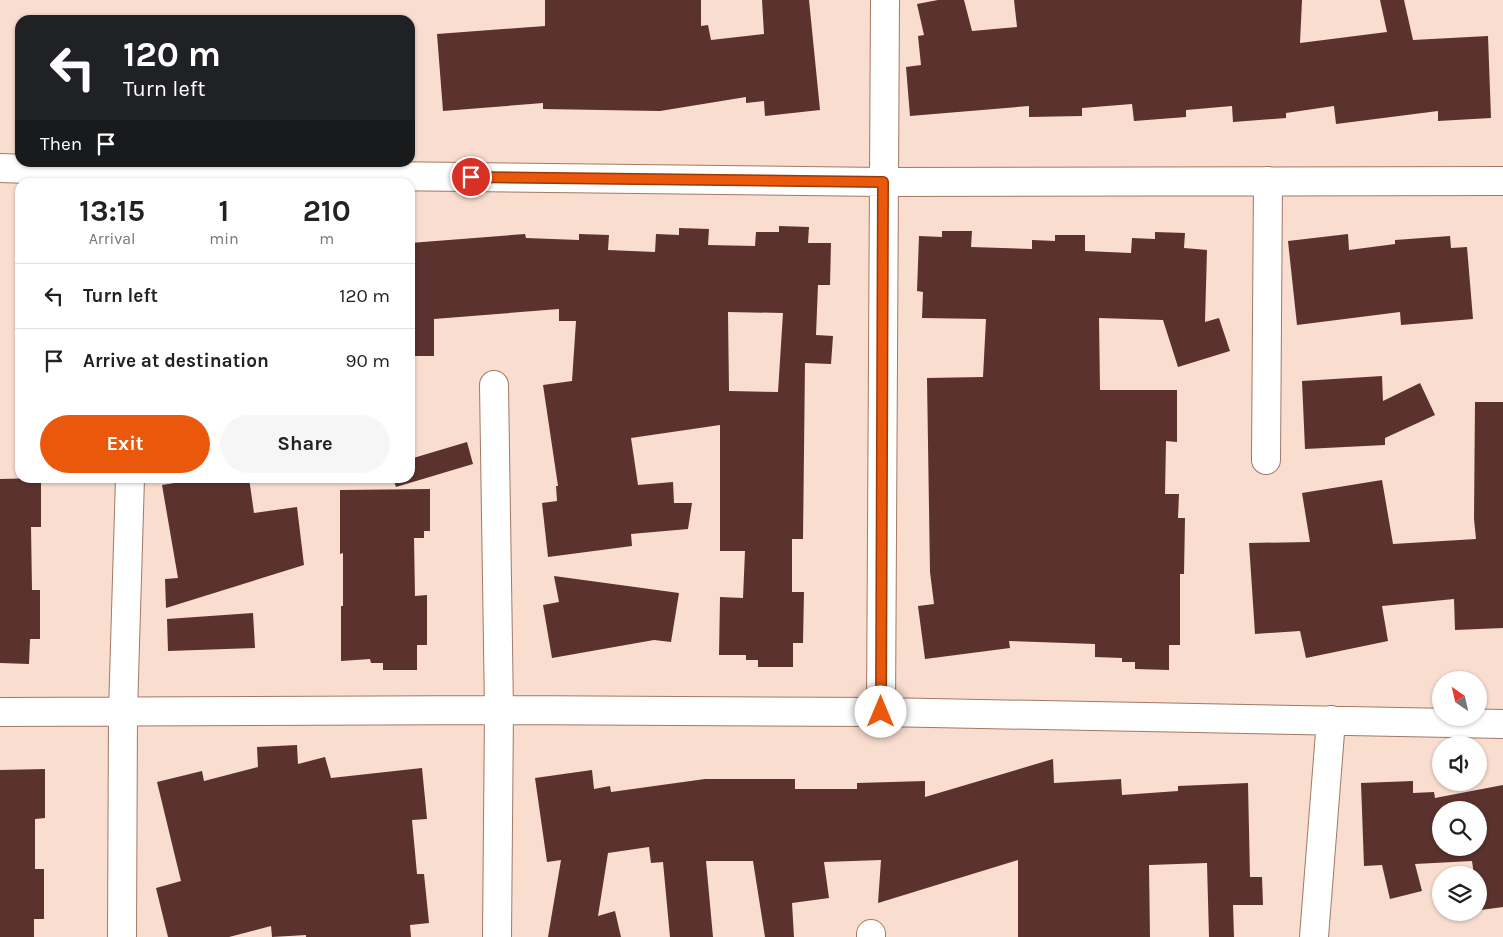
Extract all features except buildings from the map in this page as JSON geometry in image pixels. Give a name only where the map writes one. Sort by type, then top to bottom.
[{"type":"street","points":[[881,712],[885,0]]},
{"type":"street","points":[[0,168],[138,178]]},
{"type":"street","points":[[415,179],[883,182],[1503,181]]},
{"type":"street","points":[[1266,460],[1268,181]]},
{"type":"street","points":[[494,384],[499,710],[497,937]]},
{"type":"street","points":[[122,937],[123,712],[130,483]]},
{"type":"street","points":[[0,712],[499,710],[881,712],[1503,724]]},
{"type":"street","points":[[1314,937],[1331,720]]},
{"type":"route","points":[[471,177],[883,182],[881,712]]}]
